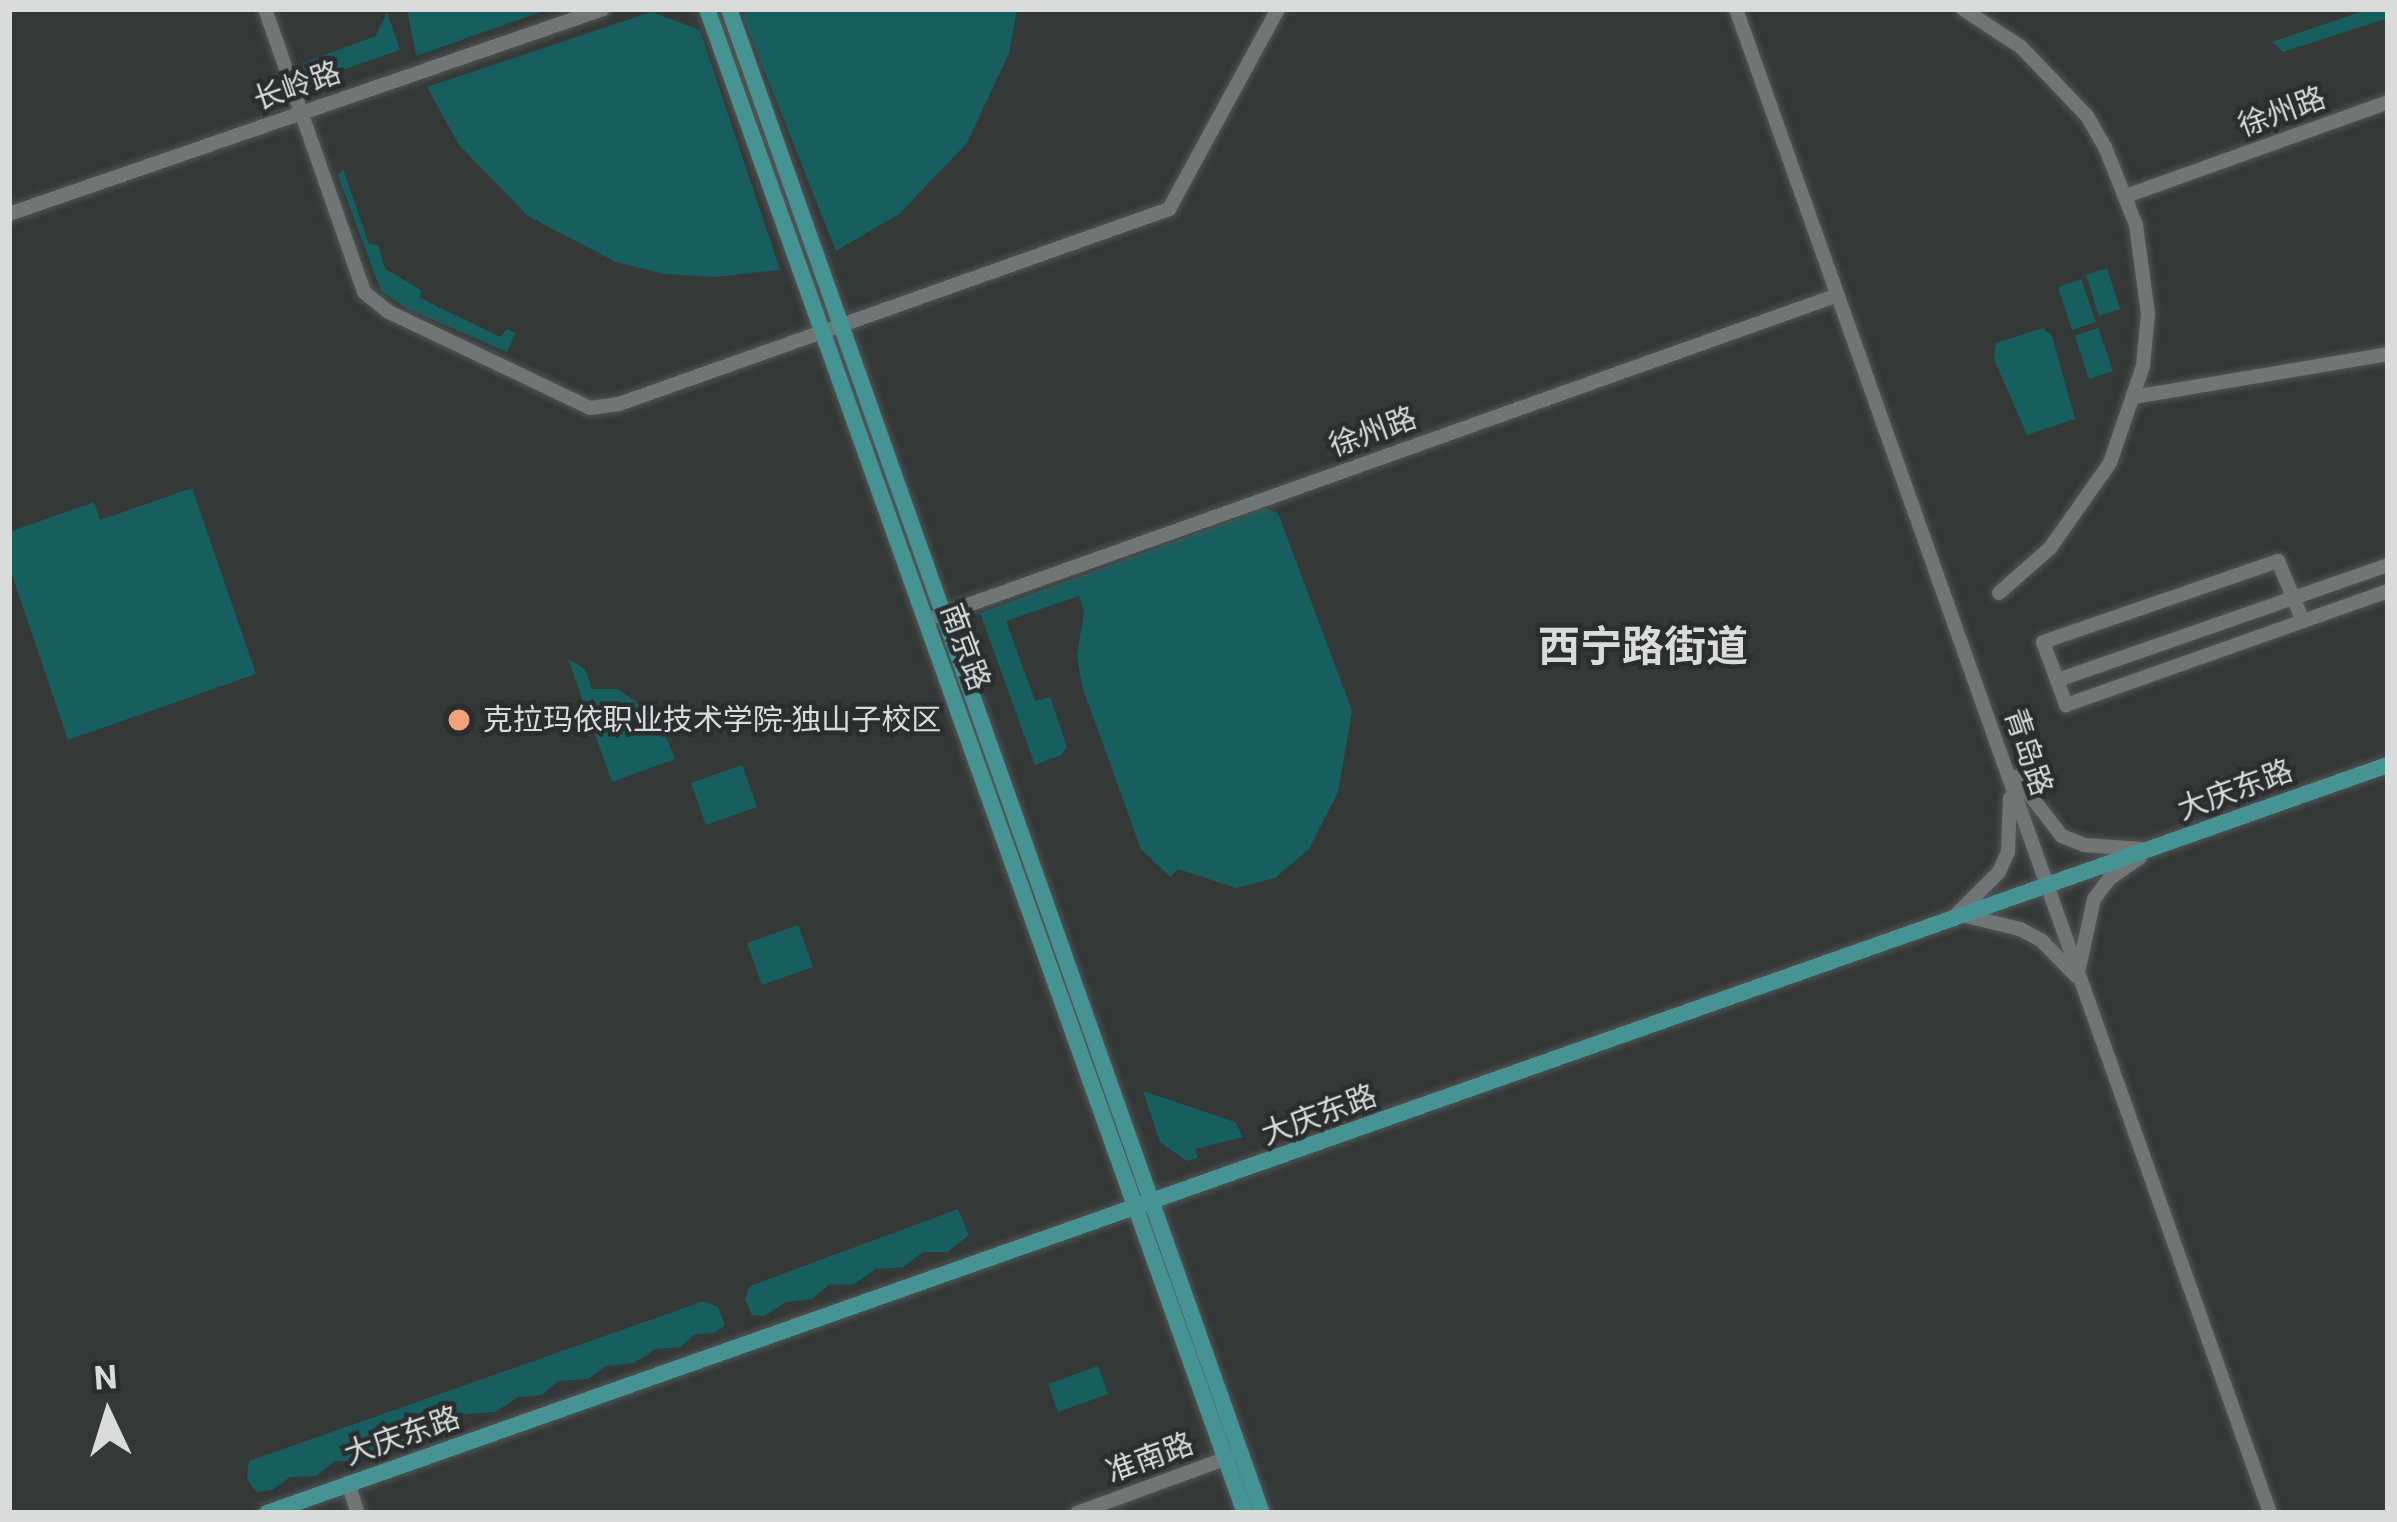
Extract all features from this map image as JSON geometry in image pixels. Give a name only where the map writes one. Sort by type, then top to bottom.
[{"type":"main road","name":"南京路","points":[[707,9],[823,332],[935,616],[1156,1212],[1233,1455]]},
{"type":"main road","name":"南京路","points":[[729,9],[841,325],[1136,1210],[1233,1455]]},
{"type":"main road","name":"大庆东路","points":[[267,1513],[1136,1210],[1156,1212],[1957,914],[2388,765]]},
{"type":"main road","points":[[1233,1455],[1245,1513]]},
{"type":"main road","points":[[1233,1455],[1262,1513]]},
{"type":"street","points":[[265,9],[364,292],[389,312],[590,408],[620,404],[1169,209],[1278,9]]},
{"type":"street","name":"长岭路","points":[[9,214],[603,9]]},
{"type":"street","name":"青岛路","points":[[1736,9],[2270,1513]]},
{"type":"street","points":[[1963,9],[2021,47],[2064,89],[2105,147],[2126,196],[2144,266],[2148,314],[2134,397],[2110,463],[2050,548],[1999,592]]},
{"type":"street","name":"徐州路","points":[[2126,196],[2388,102]]},
{"type":"street","name":"徐州路","points":[[935,616],[1838,295]]},
{"type":"street","points":[[2134,397],[2388,354]]},
{"type":"street","points":[[2303,621],[2278,561],[2043,642],[2066,705],[2388,591]]},
{"type":"street","points":[[2057,680],[2388,565]]},
{"type":"street","points":[[2165,641],[2175,665]]},
{"type":"street","points":[[2000,752],[2044,821],[2062,836],[2084,845],[2152,849]]},
{"type":"street","points":[[1957,914],[1999,872],[2008,852],[2011,800],[2000,752]]},
{"type":"street","points":[[2079,979],[2080,950],[2094,899],[2109,879],[2152,849]]},
{"type":"street","points":[[1957,914],[2041,940],[2079,979]]},
{"type":"street","name":"准南路","points":[[1077,1513],[1233,1455]]},
{"type":"street","points":[[348,1483],[358,1513]]},
{"type":"shaded area","points":[[407,9],[549,9],[416,56]]},
{"type":"shaded area","points":[[747,9],[1017,9],[1009,53],[967,143],[899,214],[836,251],[743,17]]},
{"type":"shaded area","points":[[2369,9],[2388,9],[2388,18],[2283,52],[2272,42]]},
{"type":"shaded area","points":[[387,12],[400,50],[305,83],[303,63],[376,36]]},
{"type":"shaded area","points":[[651,12],[700,30],[780,270],[714,277],[664,274],[616,262],[528,216],[459,145],[427,87]]},
{"type":"shaded area","points":[[343,169],[369,244],[378,245],[385,269],[421,290],[420,298],[500,337],[507,329],[515,333],[507,352],[408,309],[381,291],[338,176]]},
{"type":"shaded area","points":[[2107,268],[2120,309],[2099,316],[2086,275]]},
{"type":"shaded area","points":[[2081,279],[2096,322],[2072,330],[2058,287]]},
{"type":"shaded area","points":[[2043,328],[2052,336],[2075,419],[2027,435],[1994,359],[1996,343]]},
{"type":"shaded area","points":[[2098,328],[2113,371],[2089,379],[2075,336]]},
{"type":"shaded area","points":[[192,488],[256,674],[68,740],[9,566],[9,532],[94,502],[100,520]]},
{"type":"shaded area","points":[[1265,508],[1278,513],[1352,711],[1338,792],[1309,849],[1275,878],[1236,888],[1178,869],[1170,877],[1141,849],[1082,686],[1077,655],[1084,612],[1079,596],[1006,621],[1035,701],[1050,697],[1067,747],[1061,755],[1035,765],[980,613]]},
{"type":"shaded area","points":[[568,659],[585,669],[592,689],[618,689],[645,708],[645,720],[663,730],[675,759],[612,782]]},
{"type":"shaded area","points":[[742,765],[757,807],[706,825],[691,783]]},
{"type":"shaded area","points":[[798,925],[813,967],[762,985],[747,943]]},
{"type":"shaded area","points":[[1143,1091],[1235,1122],[1243,1137],[1196,1149],[1197,1158],[1187,1161],[1160,1142]]},
{"type":"shaded area","points":[[958,1209],[969,1235],[947,1252],[923,1252],[903,1267],[876,1269],[854,1284],[829,1285],[812,1299],[786,1302],[764,1316],[752,1315],[745,1299],[750,1286]]},
{"type":"shaded area","points":[[704,1301],[718,1307],[725,1325],[714,1333],[695,1334],[681,1347],[656,1349],[634,1363],[606,1366],[588,1379],[558,1381],[542,1395],[518,1397],[495,1412],[466,1414],[445,1429],[431,1427],[407,1443],[380,1445],[360,1461],[335,1461],[316,1476],[290,1477],[272,1490],[256,1492],[247,1479],[249,1461]]},
{"type":"shaded area","points":[[1098,1366],[1108,1394],[1058,1412],[1048,1384]]},
{"type":"place","name":"克拉玛依职业技术学院-独山子校区","points":[[459,720]]},
{"type":"district","name":"西宁路街道","points":[[1643,647]]}]
